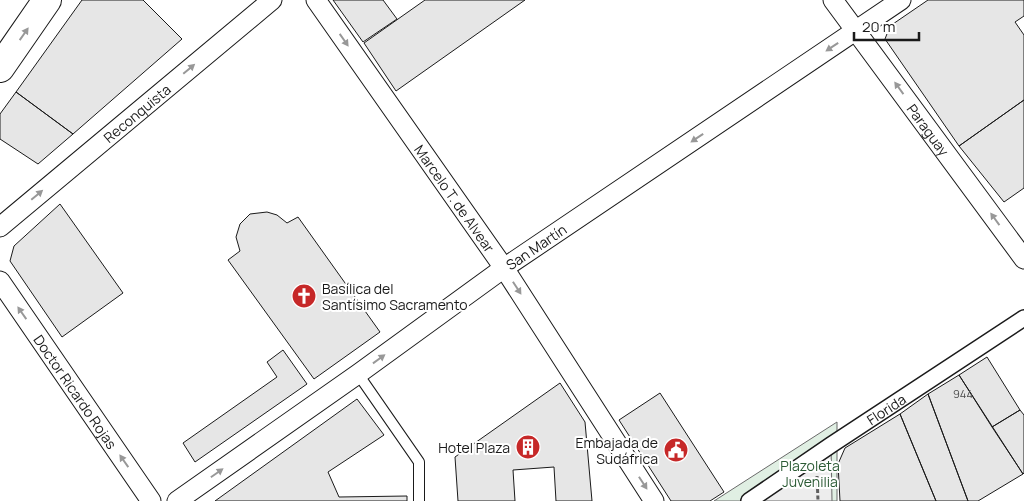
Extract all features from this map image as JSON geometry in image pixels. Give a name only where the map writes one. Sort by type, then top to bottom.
[{"type":"main road","points":[[0,68],[47,0]]},
{"type":"street","name":"Reconquista","points":[[0,227],[272,0]]},
{"type":"street","name":"Marcelo T. de Alvear","points":[[316,0],[504,268],[654,501]]},
{"type":"street","name":"Paraguay","points":[[833,0],[1024,259]]},
{"type":"street","name":"San Martín","points":[[177,501],[358,374],[504,268],[901,0]]},
{"type":"street","name":"Doctor Ricardo Rojas","points":[[0,281],[151,501]]},
{"type":"street","name":"Florida","points":[[750,501],[816,455],[1024,318]]},
{"type":"lane","points":[[358,374],[419,462],[420,501]]},
{"type":"green space","name":"Plazoleta Juvenilia","points":[[837,422],[837,501],[714,501]]},
{"type":"shaded area","name":"Plazoleta Juvenilia","points":[[827,440],[831,445],[832,501],[740,501]]},
{"type":"building","points":[[82,0],[143,0],[182,39],[73,134],[16,92]]},
{"type":"building","points":[[333,0],[383,0],[397,19],[363,42]]},
{"type":"building","points":[[425,0],[525,0],[396,91],[364,43]]},
{"type":"building","points":[[928,0],[1024,0],[1024,16],[1015,22],[1024,35],[1024,100],[959,146],[885,39],[890,26]]},
{"type":"building","points":[[16,92],[73,134],[38,164],[0,139],[0,114]]},
{"type":"building","points":[[1024,100],[1024,188],[1004,202],[959,146]]},
{"type":"building","points":[[60,204],[123,293],[62,337],[10,261],[14,246]]},
{"type":"building","name":"Basílica del Santísimo Sacramento","points":[[267,212],[277,215],[287,223],[298,217],[380,332],[314,379],[228,260],[240,251],[236,237],[240,224],[250,214]]},
{"type":"building","points":[[283,350],[307,384],[195,462],[183,443],[277,377],[267,362]]},
{"type":"building","points":[[987,357],[1020,410],[992,427],[959,375]]},
{"type":"building","points":[[959,375],[1023,474],[978,501],[968,501],[928,394]]},
{"type":"building","name":"Hotel Plaza","points":[[560,383],[585,422],[592,501],[556,501],[554,467],[513,470],[515,501],[458,501],[455,457]]},
{"type":"building","points":[[660,393],[724,492],[710,501],[671,501],[619,420]]},
{"type":"building","points":[[928,394],[968,501],[936,501],[900,414]]},
{"type":"building","points":[[357,399],[384,435],[328,472],[339,497],[407,496],[407,501],[215,501]]},
{"type":"building","points":[[1020,410],[1024,415],[1023,474],[992,427]]},
{"type":"building","points":[[900,414],[936,501],[840,501],[838,464],[845,448]]},
{"type":"place","name":"Basílica del Santísimo Sacramento","points":[[304,296]]},
{"type":"place","name":"Hotel Plaza","points":[[528,447]]},
{"type":"place","name":"Embajada de Sudáfrica","points":[[676,450]]}]
